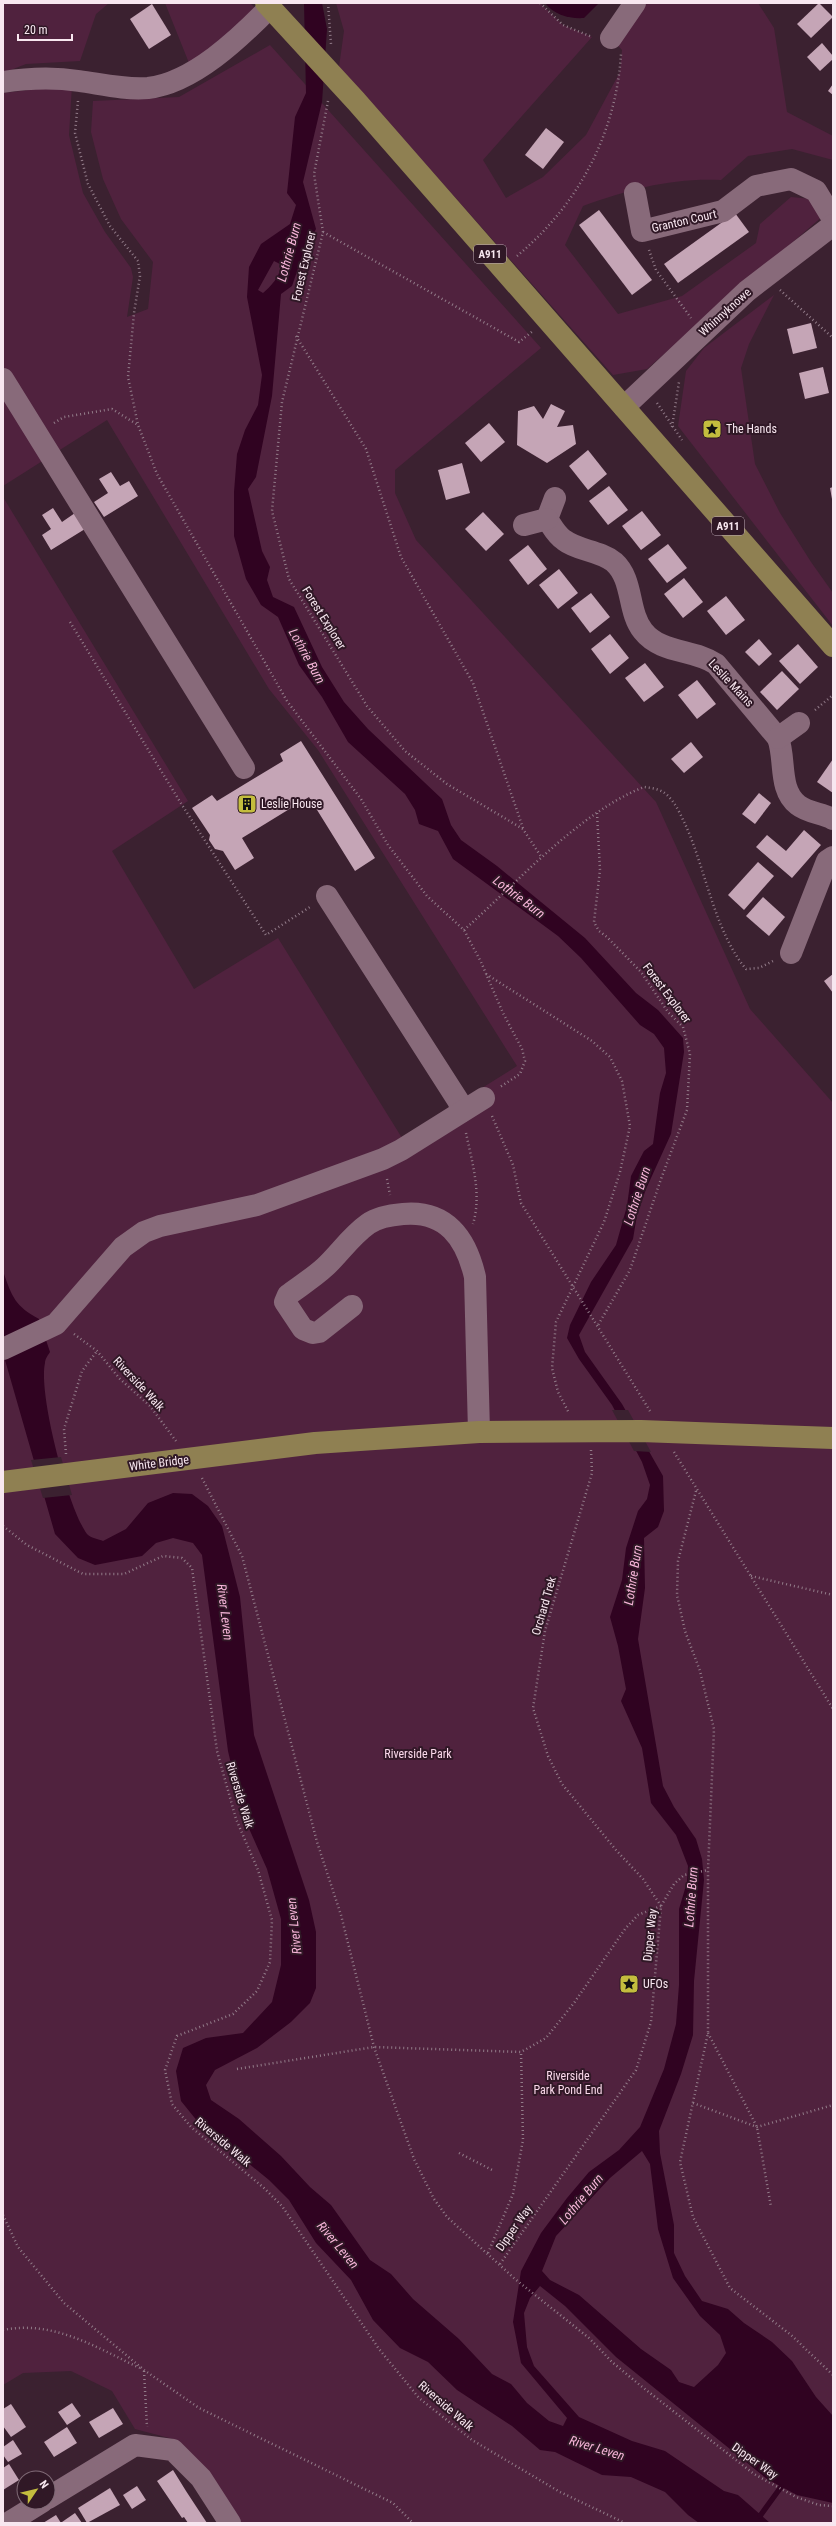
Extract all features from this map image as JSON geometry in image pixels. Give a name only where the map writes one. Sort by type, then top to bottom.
[{"type":"main road","name":"A911","points":[[268,5],[356,102],[833,646]]},
{"type":"main road","name":"White Bridge","points":[[3,1482],[315,1443],[479,1432],[552,1430],[688,1432],[833,1438]]},
{"type":"street","points":[[610,38],[636,3]]},
{"type":"street","points":[[3,82],[33,78],[80,81],[96,85],[148,88],[172,82],[227,49],[268,5]]},
{"type":"street","name":"Granton Court","points":[[635,193],[642,231],[723,212],[756,186],[791,179],[816,190],[833,219]]},
{"type":"street","name":"Whinnyknowe","points":[[624,407],[747,291],[833,225]]},
{"type":"street","points":[[3,378],[244,768]]},
{"type":"street","points":[[524,525],[547,519],[555,498]]},
{"type":"street","name":"Leslie Mains","points":[[547,519],[564,541],[614,563],[627,582],[631,606],[637,621],[652,639],[664,646],[706,657],[716,664],[778,738],[782,750],[785,784],[790,796],[798,805],[808,811],[833,819]]},
{"type":"street","points":[[778,738],[799,724]]},
{"type":"street","points":[[791,952],[827,861],[833,857]]},
{"type":"street","points":[[327,896],[459,1102],[462,1112]]},
{"type":"street","points":[[3,1349],[53,1326],[123,1247],[144,1232],[160,1226],[257,1205],[383,1158],[401,1150],[484,1098]]},
{"type":"street","points":[[352,1306],[319,1332],[313,1333],[303,1329],[285,1302],[288,1295],[324,1267],[362,1229],[377,1219],[416,1213],[431,1215],[456,1234],[464,1245],[475,1277],[479,1432]]},
{"type":"street","points":[[56,2493],[135,2445],[173,2450],[201,2478],[230,2523]]},
{"type":"street","points":[[8,2523],[29,2510]]},
{"type":"path","points":[[502,268],[542,235],[579,188],[590,166],[616,98],[620,72],[622,50],[610,38],[592,38],[564,25],[540,3]]},
{"type":"path","points":[[80,81],[75,133],[88,184],[110,226],[138,261],[140,276],[134,313],[128,377],[138,425],[157,474],[287,701],[361,799],[388,845],[427,896],[464,930],[522,1049],[525,1061],[524,1068],[520,1074],[484,1098],[513,1165],[521,1203],[654,1417]]},
{"type":"path","name":"Forest Explorer","points":[[328,106],[314,174],[323,232],[296,336],[282,402],[272,511],[289,579],[367,706],[405,751],[447,784],[523,829]]},
{"type":"path","points":[[323,232],[519,342],[547,319]]},
{"type":"path","points":[[656,270],[702,333]]},
{"type":"path","points":[[776,286],[833,338]]},
{"type":"path","name":"Forest Explorer","points":[[296,336],[366,449],[401,556],[473,683],[523,829],[542,858]]},
{"type":"path","points":[[37,434],[64,417],[112,409],[138,425]]},
{"type":"path","points":[[70,622],[182,805],[266,935],[327,896]]},
{"type":"path","points":[[799,724],[833,695]]},
{"type":"path","points":[[464,930],[542,858],[597,813],[644,787],[667,794],[676,806],[689,835],[731,947],[746,970],[759,968]]},
{"type":"path","name":"Forest Explorer","points":[[597,813],[600,870],[594,922],[599,931],[607,937],[641,972],[668,1012],[683,1027],[690,1054],[687,1110],[661,1179],[630,1270],[597,1327]]},
{"type":"path","points":[[486,974],[592,1041],[610,1057],[622,1081],[630,1126],[620,1172],[604,1222],[572,1285],[556,1322],[552,1368],[558,1392],[573,1418]]},
{"type":"path","points":[[462,1112],[476,1182],[474,1218],[464,1245]]},
{"type":"path","points":[[383,1158],[391,1203]]},
{"type":"path","name":"Riverside Walk","points":[[53,1326],[83,1339],[97,1351],[120,1379],[150,1406],[178,1443]]},
{"type":"path","points":[[71,1460],[66,1455],[64,1429],[82,1371],[97,1351]]},
{"type":"path","name":"Orchard Trek","points":[[588,1445],[592,1451],[592,1473],[545,1631],[533,1708],[548,1756],[562,1784],[616,1850],[643,1879],[661,1906]]},
{"type":"path","points":[[672,1449],[833,1709]]},
{"type":"path","points":[[199,1473],[242,1556],[315,1834],[341,1915],[374,2047],[414,2159],[434,2199],[447,2217],[500,2264]]},
{"type":"path","points":[[696,1490],[678,1561],[677,1595],[685,1631],[700,1671],[714,1729],[708,1870],[708,2033],[680,2162],[693,2217],[730,2288],[791,2335],[833,2375]]},
{"type":"path","name":"Riverside Walk","points":[[3,1526],[27,1545],[83,1574],[124,1574],[162,1556],[182,1558],[192,1568],[217,1751],[236,1819],[258,1870],[272,1920],[270,1962],[257,1991],[233,2014],[177,2036],[165,2070],[172,2104],[191,2128],[264,2188],[282,2206],[379,2349],[419,2398],[472,2440],[560,2492],[625,2523]]},
{"type":"path","points":[[751,1576],[833,1594]]},
{"type":"path","name":"Dipper Way","points":[[708,1870],[684,1875],[674,1884],[661,1906],[651,2022],[636,2070],[500,2264],[515,2279],[589,2338],[612,2362],[766,2482],[796,2497],[819,2505],[833,2506]]},
{"type":"path","points":[[237,2069],[374,2047],[521,2052],[546,2038],[574,2004],[625,1929],[638,1915],[661,1906]]},
{"type":"path","points":[[708,2033],[757,2127],[771,2207]]},
{"type":"path","points":[[488,2253],[513,2194],[522,2140],[521,2052]]},
{"type":"path","points":[[693,2104],[757,2127],[833,2105]]},
{"type":"path","points":[[459,2153],[494,2170]]},
{"type":"path","points":[[3,2215],[18,2247],[64,2303],[144,2370],[199,2408],[393,2503],[413,2523]]},
{"type":"path","points":[[3,2330],[20,2327],[60,2331],[144,2370]]},
{"type":"path","points":[[144,2370],[148,2447]]},
{"type":"green space","points":[[3,3],[109,3],[96,14],[80,61],[26,64],[3,73]]},
{"type":"green space","points":[[165,3],[250,3],[256,9],[222,45],[189,63]]},
{"type":"green space","points":[[336,3],[540,3],[563,25],[592,37],[483,160],[506,198],[543,177],[586,135],[620,72],[622,50],[611,38],[635,3],[758,3],[774,28],[787,112],[833,136],[833,160],[792,149],[748,156],[721,180],[685,181],[651,186],[618,194],[583,206],[565,245],[618,314],[682,296],[756,243],[760,224],[791,197],[812,199],[824,215],[647,369],[613,375],[339,67],[344,31]]},
{"type":"green space","name":"Riverside Park","points":[[270,45],[541,348],[395,470],[395,493],[416,540],[656,802],[750,1009],[833,1103],[833,2523],[230,2523],[173,2439],[135,2429],[112,2391],[71,2371],[23,2373],[3,2385],[3,497],[188,801],[112,851],[194,989],[278,938],[402,1138],[517,1066],[318,750],[269,689],[107,420],[3,486],[3,93],[72,85],[69,135],[83,193],[105,232],[131,268],[133,277],[127,317],[148,309],[153,262],[121,219],[103,179],[91,132],[93,101],[179,97]]},
{"type":"green space","points":[[774,295],[749,344],[741,368],[755,464],[780,513],[811,562],[833,593],[833,626],[678,426],[686,371],[704,348]]},
{"type":"water","points":[[304,3],[322,3],[327,29],[322,102],[303,182],[316,229],[303,254],[292,286],[281,294],[272,396],[256,477],[248,489],[262,551],[270,567],[267,580],[273,597],[294,607],[322,667],[344,702],[368,729],[442,799],[451,825],[461,840],[497,866],[585,938],[636,993],[658,1010],[683,1038],[684,1052],[671,1134],[646,1189],[637,1215],[633,1239],[579,1335],[585,1352],[622,1404],[663,1476],[664,1511],[658,1527],[644,1538],[645,1588],[638,1639],[663,1786],[674,1807],[696,1839],[702,1859],[704,1880],[694,1981],[693,2035],[681,2074],[659,2131],[660,2153],[674,2225],[674,2253],[685,2276],[702,2301],[728,2309],[744,2323],[772,2342],[792,2361],[816,2397],[833,2416],[833,2503],[797,2495],[767,2479],[616,2357],[565,2306],[540,2286],[530,2298],[524,2313],[527,2347],[534,2366],[579,2417],[632,2441],[665,2451],[724,2491],[738,2495],[770,2523],[699,2523],[688,2515],[665,2492],[631,2477],[602,2475],[555,2452],[540,2450],[512,2426],[457,2390],[428,2362],[400,2348],[373,2320],[351,2280],[316,2243],[289,2200],[269,2180],[198,2122],[181,2101],[176,2071],[183,2048],[206,2038],[243,2033],[272,2002],[281,1965],[281,1919],[267,1869],[243,1815],[228,1751],[202,1555],[193,1543],[173,1538],[156,1543],[142,1556],[95,1565],[78,1558],[55,1534],[3,1353],[3,1271],[15,1300],[25,1310],[39,1319],[50,1352],[45,1362],[44,1378],[50,1424],[71,1501],[79,1520],[88,1535],[103,1541],[126,1529],[148,1503],[173,1493],[192,1494],[208,1506],[222,1526],[240,1597],[254,1735],[309,1900],[316,1932],[316,1988],[310,2003],[291,2022],[257,2048],[215,2070],[206,2085],[211,2100],[239,2119],[281,2156],[310,2187],[331,2205],[370,2260],[391,2274],[413,2299],[459,2339],[492,2374],[511,2384],[527,2403],[549,2421],[563,2426],[567,2418],[521,2363],[513,2322],[521,2271],[541,2233],[567,2198],[589,2172],[619,2150],[640,2127],[664,2069],[676,2024],[679,1985],[679,1909],[687,1882],[688,1866],[676,1835],[651,1803],[642,1748],[621,1701],[626,1689],[618,1646],[610,1617],[622,1580],[626,1548],[638,1511],[647,1499],[650,1485],[642,1462],[612,1405],[579,1359],[567,1338],[570,1325],[591,1282],[616,1245],[627,1206],[631,1176],[644,1151],[653,1144],[660,1093],[666,1073],[664,1048],[654,1034],[640,1025],[581,958],[558,936],[453,859],[438,831],[419,824],[415,810],[405,794],[348,742],[322,697],[299,665],[278,617],[261,605],[246,579],[234,536],[234,492],[237,454],[245,430],[258,405],[262,375],[247,297],[249,267],[261,244],[290,224],[296,205],[287,193],[295,117],[306,93]],"holes":[[[274,261],[280,264],[278,276],[263,293],[258,290]],[[642,2151],[650,2164],[658,2229],[673,2278],[700,2316],[720,2335],[726,2353],[718,2365],[694,2387],[679,2382],[671,2370],[641,2349],[579,2295],[550,2280],[542,2271],[556,2236],[610,2178]]]},
{"type":"water","points":[[545,3],[599,3],[584,18],[579,18],[568,17],[553,11]]},
{"type":"pier","points":[[612,1410],[628,1410],[651,1452],[634,1451]]},
{"type":"pier","points":[[61,1457],[72,1495],[43,1498],[31,1460]]},
{"type":"building","points":[[819,3],[833,17],[811,38],[797,24]]},
{"type":"building","points":[[152,4],[171,35],[149,49],[130,19]]},
{"type":"building","points":[[822,43],[833,56],[833,59],[820,71],[807,57]]},
{"type":"building","points":[[833,84],[833,95],[828,91]]},
{"type":"building","points":[[546,128],[564,142],[543,169],[525,155]]},
{"type":"building","points":[[599,210],[652,280],[632,295],[579,225]]},
{"type":"building","points":[[735,213],[749,232],[678,283],[664,264]]},
{"type":"building","points":[[811,323],[817,348],[793,354],[787,329]]},
{"type":"building","points":[[823,367],[829,393],[805,399],[799,373]]},
{"type":"building","points":[[551,404],[565,411],[557,427],[573,425],[576,444],[547,463],[517,445],[518,411],[534,406],[543,419]]},
{"type":"building","points":[[489,423],[505,442],[481,462],[465,443]]},
{"type":"building","points":[[588,450],[607,474],[588,490],[569,466]]},
{"type":"building","points":[[462,463],[470,493],[446,500],[438,470]]},
{"type":"building","points":[[111,472],[120,486],[129,481],[138,496],[104,517],[94,502],[108,493],[99,479]]},
{"type":"building","points":[[609,486],[628,510],[608,525],[589,501]]},
{"type":"building","points":[[833,487],[833,499],[832,499],[830,488]]},
{"type":"building","points":[[53,508],[62,522],[75,513],[85,529],[51,550],[42,535],[51,529],[42,515]]},
{"type":"building","points":[[642,511],[661,535],[641,550],[622,526]]},
{"type":"building","points":[[483,512],[504,534],[486,551],[465,529]]},
{"type":"building","points":[[668,544],[687,568],[667,583],[648,559]]},
{"type":"building","points":[[528,545],[547,569],[528,585],[509,560]]},
{"type":"building","points":[[559,569],[578,593],[558,609],[539,585]]},
{"type":"building","points":[[684,578],[703,602],[683,618],[664,594]]},
{"type":"building","points":[[591,593],[610,617],[590,633],[571,608]]},
{"type":"building","points":[[726,596],[745,620],[726,635],[707,611]]},
{"type":"building","points":[[610,634],[629,658],[610,674],[591,649]]},
{"type":"building","points":[[759,639],[772,654],[759,666],[745,652]]},
{"type":"building","points":[[798,644],[818,667],[800,684],[779,661]]},
{"type":"building","points":[[645,663],[664,687],[644,702],[625,678]]},
{"type":"building","points":[[782,671],[799,689],[777,710],[760,692]]},
{"type":"building","points":[[697,680],[716,704],[697,719],[678,695]]},
{"type":"building","name":"Leslie House","points":[[301,741],[375,858],[355,871],[309,797],[242,838],[254,858],[235,870],[223,851],[215,849],[209,840],[210,835],[192,808],[212,795],[217,801],[283,761],[280,754]]},
{"type":"building","points":[[691,742],[703,757],[684,773],[671,759]]},
{"type":"building","points":[[833,759],[833,793],[817,782]]},
{"type":"building","points":[[759,793],[771,803],[755,824],[742,814]]},
{"type":"building","points":[[804,830],[821,845],[792,878],[756,847],[767,835],[786,851]]},
{"type":"building","points":[[758,862],[774,876],[744,910],[728,895]]},
{"type":"building","points":[[763,897],[785,917],[769,936],[746,916]]},
{"type":"building","points":[[833,974],[833,993],[824,981]]},
{"type":"building","points":[[72,2403],[81,2416],[67,2425],[58,2412]]},
{"type":"building","points":[[11,2404],[26,2427],[11,2437],[3,2426],[3,2409]]},
{"type":"building","points":[[113,2408],[123,2424],[99,2438],[89,2422]]},
{"type":"building","points":[[67,2427],[77,2443],[54,2457],[44,2442]]},
{"type":"building","points":[[13,2440],[22,2454],[8,2462],[3,2455],[3,2447]]},
{"type":"building","points":[[9,2464],[16,2475],[16,2482],[3,2490],[3,2468]]},
{"type":"building","points":[[173,2470],[207,2523],[188,2523],[184,2517],[182,2518],[157,2481]]},
{"type":"building","points":[[137,2486],[146,2500],[132,2509],[123,2495]]},
{"type":"building","points":[[110,2488],[120,2505],[87,2523],[78,2508]]},
{"type":"building","points":[[75,2513],[82,2523],[62,2522]]},
{"type":"building","points":[[56,2515],[61,2523],[43,2523]]},
{"type":"waterway","points":[[760,2516],[781,2487]]},
{"type":"place","name":"The Hands","points":[[712,429]]},
{"type":"place","name":"Leslie House","points":[[247,804]]},
{"type":"place","name":"UFOs","points":[[629,1984]]},
{"type":"water label","name":"Lothrie Burn","points":[[289,252]]},
{"type":"water label","name":"Lothrie Burn","points":[[307,656]]},
{"type":"water label","name":"Lothrie Burn","points":[[519,897]]},
{"type":"water label","name":"Lothrie Burn","points":[[637,1196]]},
{"type":"water label","name":"Lothrie Burn","points":[[633,1575]]},
{"type":"water label","name":"River Leven","points":[[225,1612]]},
{"type":"water label","name":"Lothrie Burn","points":[[691,1897]]},
{"type":"water label","name":"River Leven","points":[[294,1926]]},
{"type":"water label","name":"Lothrie Burn","points":[[581,2199]]},
{"type":"water label","name":"River Leven","points":[[338,2245]]},
{"type":"water label","name":"River Leven","points":[[597,2448]]},
{"type":"park label","name":"Riverside Park Pond End","points":[[568,2083]]}]
